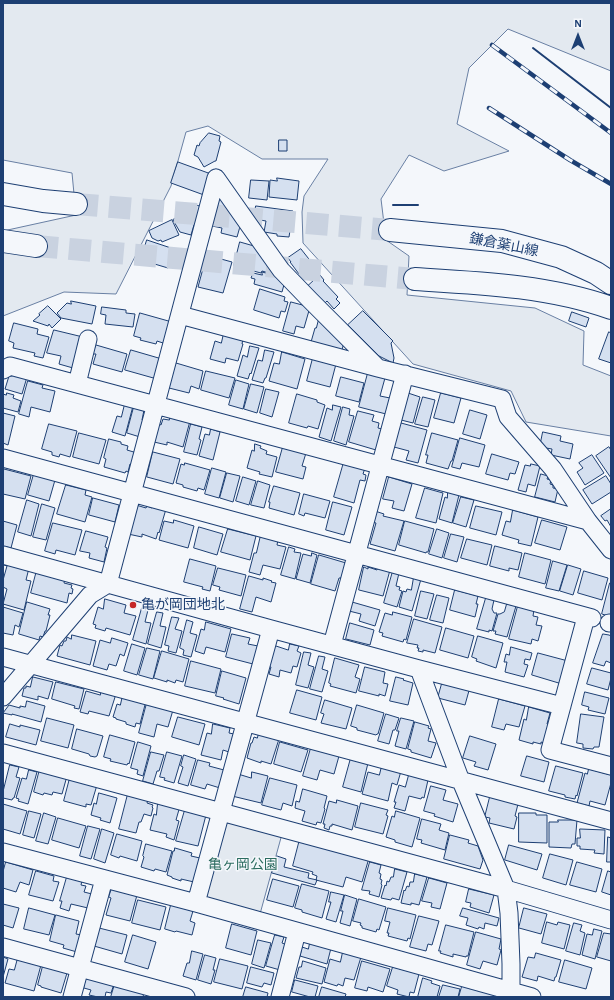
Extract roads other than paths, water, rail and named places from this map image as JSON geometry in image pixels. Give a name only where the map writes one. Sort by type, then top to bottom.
[{"type":"main road","points":[[3,194],[43,201],[76,204]]},
{"type":"main road","points":[[3,210],[43,201]]},
{"type":"main road","name":"鎌倉葉山線","points":[[390,230],[502,241],[561,257],[596,273],[611,283]]},
{"type":"main road","points":[[3,241],[36,246]]},
{"type":"main road","points":[[415,279],[481,283],[538,290],[592,301],[611,308]]},
{"type":"street","points":[[3,697],[90,595],[108,584],[216,178],[281,270],[378,368]]},
{"type":"street","points":[[180,315],[378,368],[502,399],[508,417],[553,469],[588,521],[611,550]]},
{"type":"street","points":[[77,384],[88,339]]},
{"type":"street","points":[[3,370],[10,366],[588,521]]},
{"type":"street","points":[[332,645],[405,374]]},
{"type":"street","points":[[3,458],[589,617],[550,750],[611,766]]},
{"type":"street","points":[[3,555],[419,669],[562,706]]},
{"type":"street","points":[[196,904],[271,629]]},
{"type":"street","points":[[3,658],[611,821]]},
{"type":"street","points":[[419,669],[461,781],[506,889],[512,964],[511,994]]},
{"type":"street","points":[[3,753],[506,889],[611,920]]},
{"type":"street","points":[[3,852],[297,932],[511,994],[532,997]]},
{"type":"street","points":[[72,997],[104,879]]},
{"type":"street","points":[[280,997],[297,932]]},
{"type":"street","points":[[3,947],[186,997]]},
{"type":"tunnel","points":[[76,204],[390,230]]},
{"type":"tunnel","points":[[36,246],[415,279]]},
{"type":"railway","points":[[492,45],[611,133]]},
{"type":"railway","points":[[489,108],[570,160],[611,184]]},
{"type":"place","name":"亀が岡団地北","points":[[133,605]]},
{"type":"park label","name":"亀ヶ岡公園","points":[[243,865]]}]
